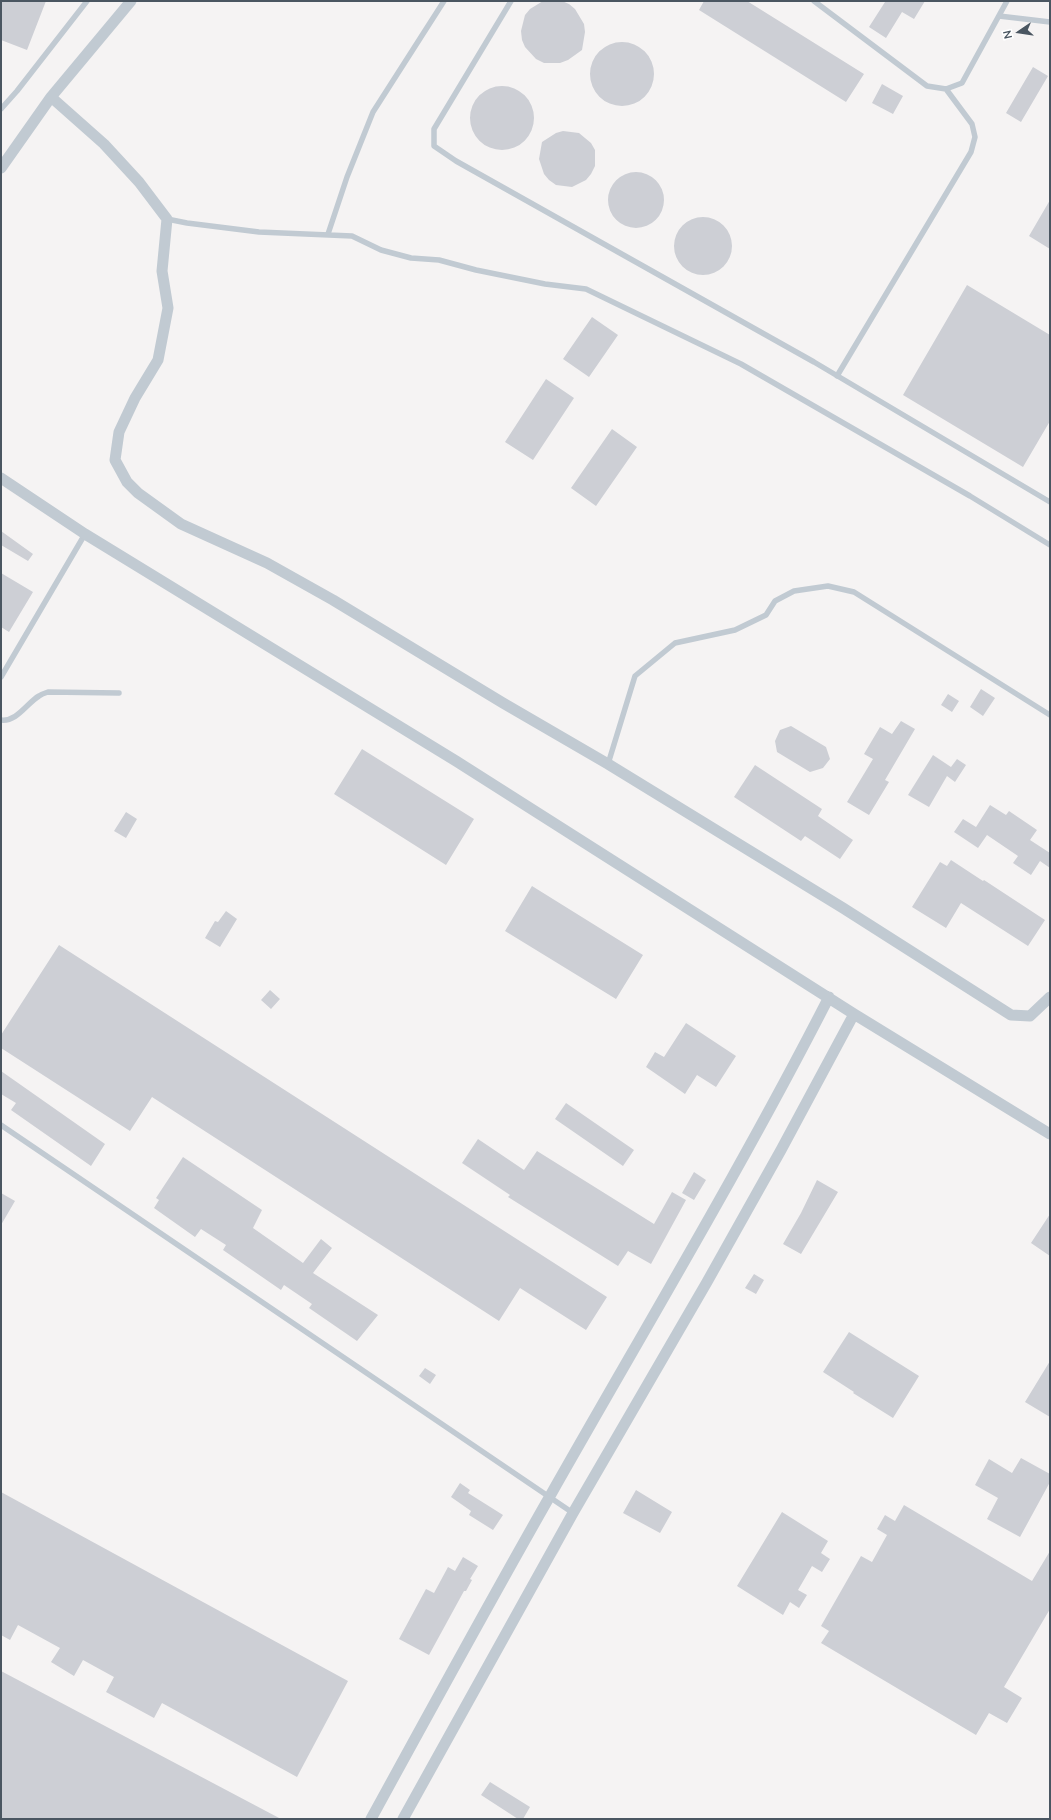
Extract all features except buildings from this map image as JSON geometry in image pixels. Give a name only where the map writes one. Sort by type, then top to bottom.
[{"type":"street","points":[[1,168],[51,97],[131,1]]},
{"type":"street","points":[[51,97],[104,144],[139,182],[167,219],[162,271],[168,308],[158,360],[135,398],[119,432],[115,460],[127,482],[138,493],[180,524],[268,563],[333,600],[608,764],[836,904],[1011,1015],[1030,1016],[1050,997]]},
{"type":"street","points":[[1,478],[85,534],[456,761],[854,1014],[1050,1134]]},
{"type":"street","points":[[371,1819],[549,1497],[780,1093],[829,997]]},
{"type":"street","points":[[403,1819],[573,1513],[754,1198],[854,1014]]},
{"type":"lane","points":[[1,109],[87,1]]},
{"type":"lane","points":[[328,234],[347,177],[373,112],[444,1]]},
{"type":"lane","points":[[511,1],[434,129],[434,146],[456,161],[837,376],[1050,502]]},
{"type":"lane","points":[[814,1],[927,86],[946,89],[962,83],[1007,1]]},
{"type":"lane","points":[[999,16],[1050,22]]},
{"type":"lane","points":[[837,376],[971,152],[975,137],[972,124],[946,89]]},
{"type":"lane","points":[[167,219],[259,232],[352,236],[381,250],[411,258],[439,260],[476,270],[545,284],[586,289],[741,364],[970,496],[1050,546]]},
{"type":"lane","points":[[1,677],[85,534]]},
{"type":"lane","points":[[608,764],[635,676],[675,643],[735,630],[766,615],[775,601],[794,591],[828,586],[854,592],[1050,715]]},
{"type":"lane","points":[[1,720],[5,721],[15,717],[39,696],[48,692],[119,693]]},
{"type":"lane","points":[[1,1125],[573,1513]]}]
